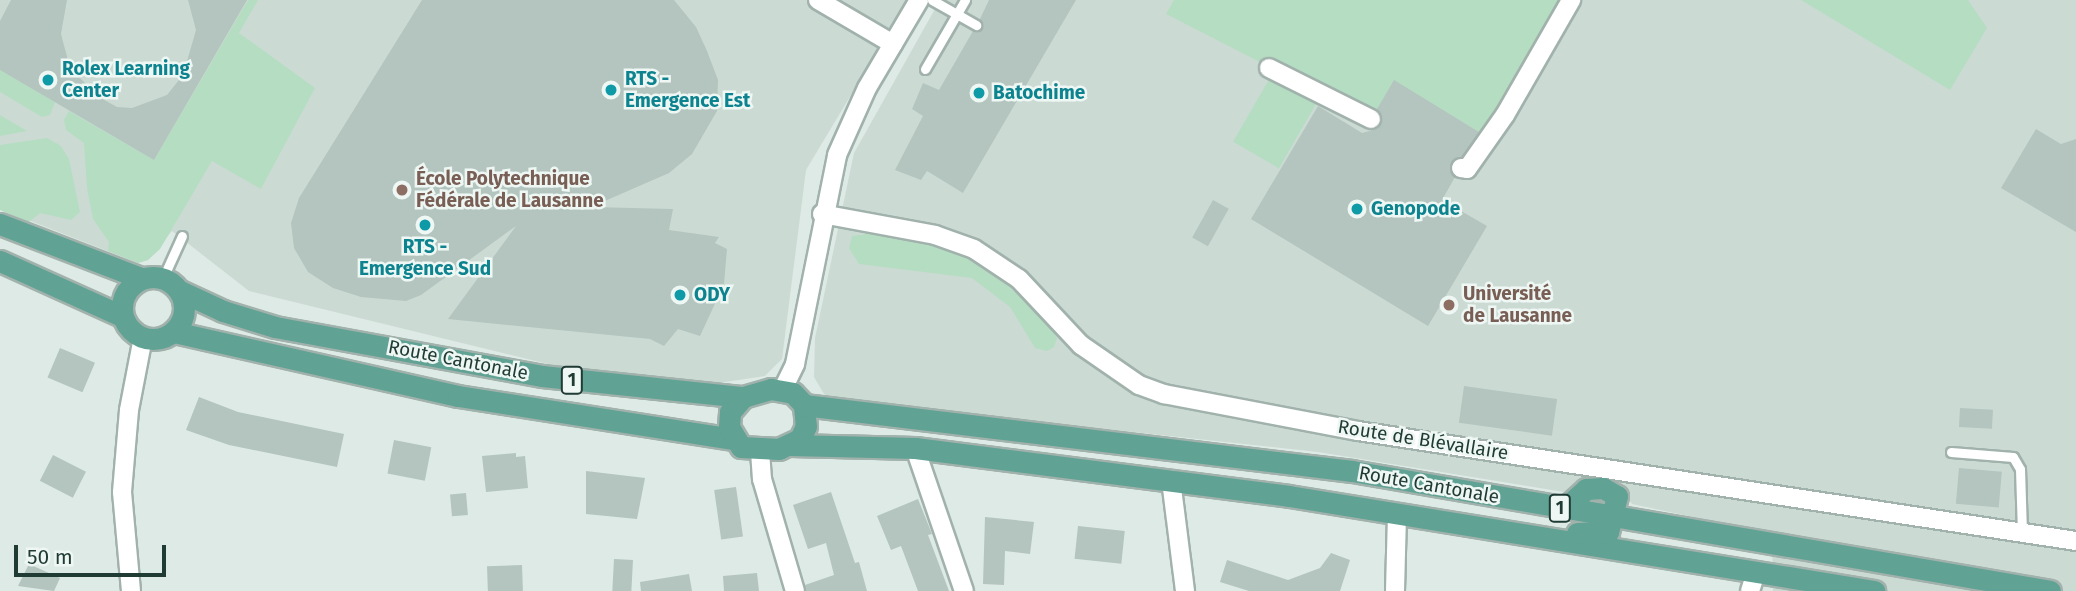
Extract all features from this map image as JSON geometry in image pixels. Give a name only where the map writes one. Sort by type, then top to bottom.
[{"type":"main road","points":[[0,225],[141,278],[163,278],[180,291],[185,308],[174,332],[159,338],[143,337],[122,316],[0,261]]},
{"type":"main road","points":[[122,316],[125,293],[141,278]]},
{"type":"main road","name":"Route Cantonale","points":[[180,291],[223,312],[275,327],[542,376],[743,397]]},
{"type":"main road","name":"Route Cantonale","points":[[174,332],[458,396],[734,439]]},
{"type":"main road","points":[[783,389],[804,405],[806,426],[792,445],[760,451],[741,447],[734,439],[730,412],[743,397],[783,389]]},
{"type":"main road","name":"Route Cantonale","points":[[804,405],[1352,471],[2050,591]]},
{"type":"main road","name":"Route Cantonale","points":[[792,445],[915,448],[1171,480],[1495,530],[1753,581],[1874,591]]},
{"type":"main road","points":[[1495,530],[1536,527],[1598,535],[1608,532],[1615,517]]},
{"type":"street","points":[[818,0],[893,44]]},
{"type":"street","points":[[783,389],[795,363],[822,214],[837,155],[893,44],[919,0]]},
{"type":"street","points":[[1461,168],[1467,169],[1505,115],[1571,0]]},
{"type":"street","points":[[1269,68],[1371,119]]},
{"type":"street","name":"Route de Blévallaire","points":[[822,214],[935,235],[974,249],[1019,279],[1081,345],[1139,385],[1164,394],[1358,431],[2076,541]]},
{"type":"street","points":[[131,591],[122,492],[129,411],[143,337]]},
{"type":"street","points":[[915,448],[964,591]]},
{"type":"street","points":[[760,451],[762,479],[795,591]]},
{"type":"street","points":[[1171,480],[1185,591]]},
{"type":"street","points":[[1395,591],[1397,514]]},
{"type":"lane","points":[[932,0],[976,25]]},
{"type":"lane","points":[[925,69],[965,0]]},
{"type":"lane","points":[[163,278],[182,236]]},
{"type":"lane","points":[[1951,452],[2013,457],[2020,469],[2022,531]]},
{"type":"shaded area","name":"École Polytechnique Fédérale de Lausanne","points":[[0,0],[908,0],[806,170],[782,359],[765,376],[718,383],[552,365],[249,291],[172,231],[148,260],[138,263],[0,209]]},
{"type":"shaded area","name":"Université de Lausanne","points":[[940,0],[2076,0],[2076,591],[1773,591],[1772,534],[1632,504],[1623,491],[1577,487],[1564,492],[1318,452],[908,408],[841,406],[824,394],[814,377],[815,338],[854,153]]},
{"type":"green space","points":[[248,0],[258,0],[239,33],[315,88],[261,189],[212,161],[160,249],[148,260],[138,263],[108,251],[109,242],[93,219],[87,188],[84,143],[66,130],[64,120],[69,111],[154,160]]},
{"type":"green space","points":[[1174,0],[1571,0],[1505,115],[1481,133],[1394,81],[1371,119],[1166,14]]},
{"type":"green space","points":[[1801,0],[1968,0],[1987,28],[1950,90]]},
{"type":"green space","points":[[0,70],[55,102],[50,115],[42,117],[0,92]]},
{"type":"green space","points":[[1271,76],[1317,102],[1279,168],[1233,142]]},
{"type":"green space","points":[[0,115],[27,131],[0,136]]},
{"type":"green space","points":[[47,138],[61,146],[69,159],[80,212],[71,220],[40,213],[29,222],[0,210],[0,145]]},
{"type":"green space","points":[[873,233],[901,236],[962,255],[995,273],[1050,326],[1057,338],[1054,347],[1047,351],[1035,348],[1010,307],[972,278],[859,264],[849,248],[852,236]]},
{"type":"building","name":"Rolex Learning Center","points":[[11,0],[67,0],[61,34],[70,68],[99,97],[117,107],[132,108],[167,95],[183,75],[196,30],[188,0],[247,0],[154,160],[0,70],[0,21]]},
{"type":"building","points":[[422,0],[674,0],[696,27],[707,51],[718,80],[717,111],[692,154],[669,173],[591,207],[673,209],[669,230],[719,237],[715,243],[727,249],[724,284],[700,336],[678,329],[664,346],[650,339],[448,319],[516,226],[421,295],[406,301],[361,297],[333,288],[308,272],[294,248],[291,223],[299,198]]},
{"type":"building","name":"Batochime","points":[[989,0],[1076,0],[963,193],[927,171],[921,180],[895,170],[923,116],[912,109],[923,83],[939,90],[973,31],[982,28],[980,19]]},
{"type":"building","name":"Genopode","points":[[1394,80],[1479,132],[1462,157],[1452,161],[1450,171],[1455,177],[1442,200],[1487,226],[1428,326],[1251,219],[1318,106],[1362,133],[1377,129],[1382,119],[1377,109]]},
{"type":"building","points":[[2036,129],[2061,144],[2076,139],[2076,232],[2001,188]]},
{"type":"building","points":[[1213,200],[1229,209],[1208,246],[1192,238]]},
{"type":"building","points":[[60,348],[95,363],[82,392],[47,377]]},
{"type":"building","points":[[1464,386],[1557,399],[1552,436],[1459,423]]},
{"type":"building","points":[[199,397],[238,412],[344,434],[337,467],[229,445],[186,430]]},
{"type":"building","points":[[1960,408],[1993,410],[1992,429],[1959,427]]},
{"type":"building","points":[[394,440],[431,447],[425,481],[388,473]]},
{"type":"building","points":[[516,453],[516,457],[525,456],[528,488],[486,492],[482,456]]},
{"type":"building","points":[[53,455],[86,472],[73,498],[40,481]]},
{"type":"building","points":[[1959,468],[2002,472],[1999,508],[1956,504]]},
{"type":"building","points":[[586,471],[645,478],[637,519],[586,514]]},
{"type":"building","points":[[736,487],[743,537],[721,540],[714,490]]},
{"type":"building","points":[[831,492],[855,563],[859,562],[867,591],[806,591],[805,585],[834,575],[826,543],[808,549],[793,505]]},
{"type":"building","points":[[466,493],[468,515],[452,516],[450,494]]},
{"type":"building","points":[[918,499],[949,591],[918,591],[901,546],[891,550],[877,516]]},
{"type":"building","points":[[985,517],[1034,522],[1030,554],[1005,551],[1004,585],[983,584]]},
{"type":"building","points":[[1078,526],[1125,531],[1121,564],[1075,559]]},
{"type":"building","points":[[1331,553],[1350,560],[1340,591],[1249,591],[1220,582],[1227,560],[1288,580],[1320,568]]},
{"type":"building","points":[[614,559],[633,560],[631,591],[612,591]]},
{"type":"building","points":[[29,564],[60,578],[54,591],[18,586]]},
{"type":"building","points":[[522,565],[523,591],[488,591],[487,566]]},
{"type":"building","points":[[757,573],[759,591],[724,591],[723,576]]},
{"type":"building","points":[[689,574],[692,591],[641,591],[640,582]]},
{"type":"place","name":"Rolex Learning Center","points":[[48,80]]},
{"type":"place","name":"RTS - Emergence Est","points":[[611,90]]},
{"type":"place","name":"Batochime","points":[[979,93]]},
{"type":"place","name":"École Polytechnique Fédérale de Lausanne","points":[[402,190]]},
{"type":"place","name":"Genopode","points":[[1357,209]]},
{"type":"place","name":"RTS - Emergence Sud","points":[[425,225]]},
{"type":"place","name":"ODY","points":[[680,295]]},
{"type":"place","name":"Université de Lausanne","points":[[1449,305]]}]
